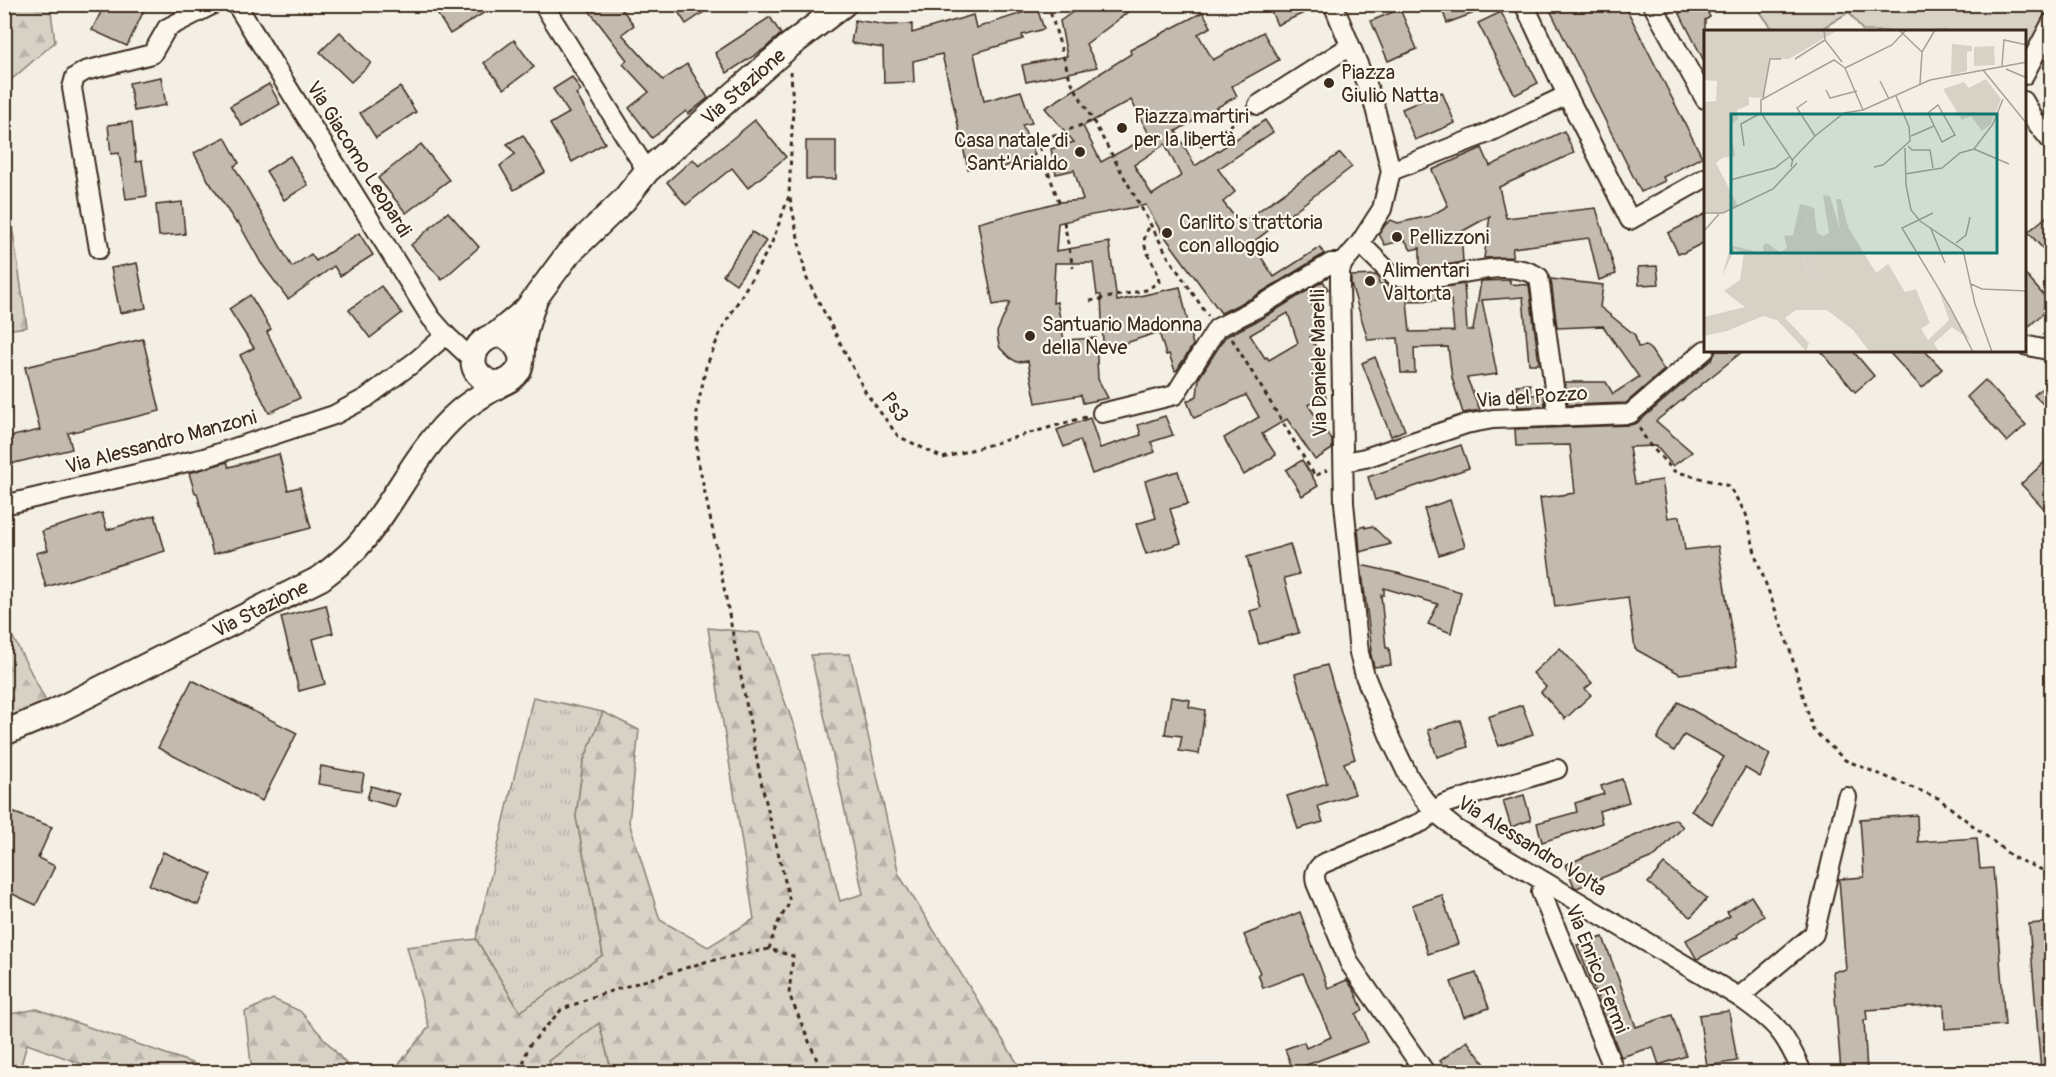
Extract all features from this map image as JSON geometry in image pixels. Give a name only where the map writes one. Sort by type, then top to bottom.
[{"type":"main road","name":"Via Stazione","points":[[492,336],[535,300],[568,254],[624,200],[647,171],[789,46],[844,4]]},
{"type":"main road","name":"Via Stazione","points":[[521,355],[528,320],[535,300]]},
{"type":"main road","points":[[492,336],[509,338],[517,346],[521,355],[518,371],[509,380],[496,383],[480,375],[474,364],[477,347],[492,336]]},
{"type":"main road","name":"Via Stazione","points":[[4,733],[52,713],[321,578],[343,561],[357,546],[423,454],[458,413],[476,377],[474,364]]},
{"type":"main road","name":"Via Stazione","points":[[458,413],[491,389],[509,380]]},
{"type":"street","points":[[99,249],[72,88],[75,77],[85,71],[152,54],[167,28],[214,4]]},
{"type":"street","name":"Via Giacomo Leopardi","points":[[237,4],[431,318],[474,364]]},
{"type":"street","points":[[543,4],[647,171]]},
{"type":"street","points":[[1102,413],[1174,395],[1217,328],[1257,308],[1331,263],[1343,263],[1360,243],[1382,209],[1391,171],[1373,100],[1333,4]]},
{"type":"street","points":[[1524,4],[1630,220],[1704,179]]},
{"type":"street","points":[[1652,4],[1704,97]]},
{"type":"street","points":[[2026,73],[2052,22]]},
{"type":"street","points":[[1258,105],[1350,46]]},
{"type":"street","points":[[1391,171],[1488,133],[1567,95]]},
{"type":"street","points":[[2026,103],[2035,121],[2052,142]]},
{"type":"street","points":[[1360,243],[1393,276],[1432,278],[1499,269],[1517,269],[1531,272],[1539,277],[1558,417]]},
{"type":"street","name":"Via Daniele Marelli","points":[[1343,263],[1340,271],[1340,284],[1344,462]]},
{"type":"street","points":[[446,335],[473,338],[492,336]]},
{"type":"street","name":"Via Alessandro Manzoni","points":[[4,505],[204,458],[334,415],[366,398],[446,335]]},
{"type":"street","points":[[2026,345],[2052,351]]},
{"type":"street","points":[[1630,414],[1704,351]]},
{"type":"street","name":"Via del Pozzo","points":[[1344,462],[1365,458],[1484,420],[1630,414]]},
{"type":"street","name":"Via Alessandro Volta","points":[[1344,462],[1347,547],[1359,653],[1365,676],[1391,740],[1409,777],[1435,812],[1456,829],[1763,1014],[1781,1031],[1802,1072]]},
{"type":"street","points":[[1425,1072],[1350,964],[1314,876],[1317,869],[1322,864],[1422,822],[1444,804],[1557,769]]},
{"type":"street","points":[[1739,998],[1814,934],[1847,797]]},
{"type":"street","name":"Via Enrico Fermi","points":[[1545,882],[1541,892],[1615,1072]]},
{"type":"path","points":[[1048,4],[1070,79],[1169,258],[1217,328],[1231,338],[1315,476],[1344,462]]},
{"type":"path","points":[[769,949],[776,926],[790,902],[761,781],[697,455],[697,410],[706,367],[721,332],[771,245],[789,196],[793,108],[789,46]]},
{"type":"path","points":[[1200,147],[1258,105]]},
{"type":"path","points":[[1059,202],[1037,141],[1094,120]]},
{"type":"path","name":"Ps3","points":[[789,196],[806,277],[866,393],[898,436],[943,458],[1102,413]]},
{"type":"path","points":[[1064,222],[1072,268]]},
{"type":"path","points":[[1090,301],[1146,290],[1159,282],[1158,272],[1143,243],[1144,234],[1151,225]]},
{"type":"path","points":[[1630,414],[1649,444],[1674,471],[1729,486],[1746,514],[1756,557],[1789,647],[1813,730],[1845,760],[1938,798],[2014,858],[2052,874]]},
{"type":"path","points":[[521,1072],[528,1047],[561,1011],[595,996],[705,962],[769,949],[793,956],[789,994],[822,1072]]},
{"type":"green space","points":[[5,4],[50,5],[55,42],[5,85]]},
{"type":"green space","points":[[1755,5],[2050,5],[2026,50],[2026,30],[1862,30],[1849,12],[1820,30],[1773,30]]},
{"type":"green space","points":[[5,177],[27,327],[4,330]]},
{"type":"green space","points":[[4,620],[52,713],[4,733]]},
{"type":"green space","points":[[708,628],[759,633],[796,731],[840,901],[863,894],[811,655],[850,654],[899,875],[1023,1072],[612,1072],[599,1023],[549,1061],[552,1072],[392,1072],[429,1027],[407,947],[476,939],[520,1012],[603,955],[576,817],[583,763],[603,712],[639,730],[629,822],[660,920],[708,947],[754,919]]},
{"type":"green space","points":[[533,697],[603,712],[583,763],[576,817],[603,955],[520,1012],[476,939]]},
{"type":"green space","points":[[273,999],[300,1011],[348,1066],[366,1072],[252,1072],[245,1012]]},
{"type":"green space","points":[[37,1009],[218,1072],[101,1072],[27,1044],[19,1072],[5,1072],[5,1015]]},
{"type":"green space","points":[[599,1023],[612,1072],[552,1072],[549,1061]]},
{"type":"building","points":[[105,4],[147,4],[127,46],[92,30]]},
{"type":"building","points":[[431,4],[498,4],[450,34]]},
{"type":"building","points":[[584,4],[618,4],[634,25],[622,34],[663,80],[687,64],[708,98],[688,114],[686,111],[652,138],[629,108],[649,92],[623,64],[627,60]]},
{"type":"building","points":[[673,4],[716,4],[686,24]]},
{"type":"building","points":[[1084,4],[1139,4],[1086,44],[1097,67],[1026,82],[1022,65],[1067,56],[1060,21]]},
{"type":"building","points":[[1268,4],[1322,4],[1322,5],[1277,25]]},
{"type":"building","points":[[1440,4],[1493,4],[1493,6],[1447,23]]},
{"type":"building","points":[[1547,4],[1624,4],[1702,157],[1663,177],[1665,181],[1641,192]]},
{"type":"building","points":[[1675,4],[1704,4],[1710,17],[1705,20],[1704,61]]},
{"type":"building","points":[[1037,8],[1044,29],[1022,35],[1023,39],[974,53],[984,101],[1021,91],[1032,123],[1022,125],[1035,155],[996,170],[993,163],[968,169],[942,54],[913,61],[914,82],[884,83],[883,48],[851,43],[855,20],[887,25],[912,24],[912,33],[973,15],[976,28]]},
{"type":"building","points":[[1400,9],[1417,49],[1388,61],[1371,21]]},
{"type":"building","points":[[1203,12],[1211,27],[1198,34],[1213,60],[1263,32],[1279,60],[1232,86],[1237,96],[1176,131],[1195,166],[1265,120],[1273,132],[1218,169],[1235,192],[1223,202],[1240,224],[1340,153],[1352,167],[1252,243],[1274,277],[1320,247],[1324,254],[1252,298],[1221,313],[1160,230],[1146,205],[1058,223],[1056,251],[1109,242],[1117,301],[1180,287],[1193,345],[1175,371],[1169,354],[1166,355],[1159,332],[1126,343],[1103,344],[1101,295],[1097,295],[1093,263],[1055,263],[1053,303],[1057,302],[1064,340],[1096,338],[1098,379],[1108,398],[1083,403],[1081,395],[1036,403],[1028,361],[1017,362],[1000,348],[997,332],[1010,302],[993,305],[978,223],[1059,202],[1083,200],[1074,170],[1056,174],[1051,149],[1074,142],[1045,108],[1131,54],[1130,50]],"holes":[[[1131,100],[1150,136],[1101,162],[1083,126]],[[1165,144],[1181,176],[1152,195],[1134,165]]]},
{"type":"building","points":[[1501,12],[1538,83],[1515,95],[1478,23]]},
{"type":"building","points":[[770,17],[781,34],[763,50],[727,73],[715,53]]},
{"type":"building","points":[[340,32],[371,63],[351,82],[320,52]]},
{"type":"building","points":[[514,40],[534,67],[504,89],[484,63]]},
{"type":"building","points":[[161,77],[166,105],[134,111],[129,83]]},
{"type":"building","points":[[572,77],[581,91],[576,94],[605,143],[572,162],[550,124],[569,113],[553,89]]},
{"type":"building","points":[[269,84],[280,104],[242,126],[230,106]]},
{"type":"building","points":[[400,87],[416,112],[376,138],[360,113]]},
{"type":"building","points":[[1442,92],[1455,123],[1415,140],[1402,109]]},
{"type":"building","points":[[755,120],[786,157],[748,188],[732,168],[686,205],[667,182],[693,159],[699,166]]},
{"type":"building","points":[[132,122],[136,162],[142,161],[147,196],[126,199],[119,153],[111,154],[108,125]]},
{"type":"building","points":[[1564,131],[1574,153],[1499,187],[1506,218],[1596,208],[1616,274],[1599,280],[1589,238],[1513,248],[1512,257],[1484,258],[1490,216],[1461,232],[1463,262],[1420,267],[1420,248],[1411,250],[1405,240],[1385,245],[1379,234],[1391,220],[1398,223],[1430,216],[1448,206],[1432,170],[1482,148],[1490,166]]},
{"type":"building","points":[[523,135],[545,172],[514,190],[500,166],[515,154],[507,144]]},
{"type":"building","points":[[225,137],[239,163],[234,166],[292,267],[311,254],[316,261],[359,233],[373,255],[340,276],[334,266],[288,299],[261,263],[238,222],[236,223],[208,180],[194,153]]},
{"type":"building","points":[[806,141],[836,141],[836,179],[806,179]]},
{"type":"building","points":[[421,144],[449,180],[406,213],[378,178]]},
{"type":"building","points":[[290,156],[308,185],[284,200],[266,171]]},
{"type":"building","points":[[182,202],[185,234],[159,236],[156,205]]},
{"type":"building","points":[[448,212],[479,247],[442,280],[411,245]]},
{"type":"building","points":[[2052,212],[2052,259],[2028,232]]},
{"type":"building","points":[[1704,215],[1704,242],[1683,253],[1678,253],[1668,233]]},
{"type":"building","points":[[752,232],[766,241],[736,284],[723,275]]},
{"type":"building","points":[[137,263],[146,308],[120,313],[111,268]]},
{"type":"building","points":[[1657,266],[1659,284],[1639,285],[1638,267]]},
{"type":"building","points":[[1376,275],[1379,284],[1392,287],[1430,289],[1464,284],[1467,330],[1473,330],[1481,281],[1510,280],[1510,284],[1529,285],[1539,364],[1529,364],[1523,297],[1482,300],[1497,374],[1467,378],[1480,410],[1463,413],[1452,378],[1448,347],[1414,348],[1415,373],[1401,373],[1398,338],[1368,340],[1351,284],[1351,276]],"holes":[[[1451,300],[1454,331],[1410,332],[1407,301]]]},
{"type":"building","points":[[2026,275],[2052,305],[2026,329]]},
{"type":"building","points":[[1551,279],[1603,285],[1600,307],[1635,335],[1638,347],[1646,346],[1651,350],[1664,370],[1626,403],[1568,405],[1565,382],[1606,382],[1613,394],[1639,377],[1603,326],[1557,328]]},
{"type":"building","points":[[1323,281],[1328,289],[1310,299],[1321,333],[1310,337],[1326,364],[1315,370],[1326,397],[1308,405],[1332,440],[1332,449],[1315,460],[1287,419],[1262,434],[1276,455],[1244,475],[1224,438],[1259,417],[1246,395],[1194,418],[1187,401],[1197,396],[1199,378],[1225,337],[1263,318]],"holes":[[[1288,313],[1298,343],[1269,360],[1265,358],[1250,335]]]},
{"type":"building","points":[[381,286],[402,313],[370,338],[349,310]]},
{"type":"building","points":[[250,295],[271,329],[267,332],[300,398],[269,413],[240,355],[254,348],[229,309]]},
{"type":"building","points":[[143,339],[160,411],[68,433],[72,449],[6,465],[4,438],[40,430],[25,367]]},
{"type":"building","points":[[1716,352],[1742,352],[1656,421],[1692,452],[1673,466],[1656,446],[1629,447],[1635,484],[1662,480],[1668,518],[1680,516],[1685,550],[1718,546],[1737,666],[1680,674],[1635,649],[1628,597],[1555,607],[1540,498],[1575,493],[1570,445],[1516,446],[1515,429],[1637,423],[1712,359]]},
{"type":"building","points":[[1822,352],[1854,352],[1874,376],[1855,392]]},
{"type":"building","points":[[1889,352],[1926,352],[1942,369],[1922,388]]},
{"type":"building","points":[[1375,357],[1405,430],[1391,436],[1362,363]]},
{"type":"building","points":[[1985,380],[2026,425],[2007,442],[1967,397]]},
{"type":"building","points":[[2052,380],[2052,413],[2034,395]]},
{"type":"building","points":[[1530,384],[1531,395],[1544,394],[1545,406],[1518,407],[1516,385]]},
{"type":"building","points":[[1165,416],[1173,435],[1151,442],[1155,452],[1092,474],[1080,440],[1064,447],[1057,430],[1090,418],[1100,448],[1141,435],[1138,425]]},
{"type":"building","points":[[1461,445],[1469,468],[1375,500],[1368,477]]},
{"type":"building","points":[[279,454],[288,490],[300,487],[311,528],[213,554],[197,493],[195,493],[189,473],[227,462],[229,467]]},
{"type":"building","points":[[2052,455],[2052,517],[2021,484]]},
{"type":"building","points":[[1302,460],[1318,486],[1302,496],[1286,470]]},
{"type":"building","points":[[1178,471],[1188,504],[1170,509],[1181,543],[1146,554],[1136,524],[1156,518],[1145,481]]},
{"type":"building","points":[[1450,500],[1465,546],[1439,555],[1424,509]]},
{"type":"building","points":[[102,513],[107,530],[155,515],[165,551],[46,587],[36,553],[48,550],[42,531]]},
{"type":"building","points":[[1365,526],[1365,528],[1372,526],[1391,544],[1360,552],[1358,528]]},
{"type":"building","points":[[1290,544],[1299,574],[1284,578],[1299,633],[1259,644],[1250,611],[1261,608],[1247,557]]},
{"type":"building","points":[[1361,565],[1461,592],[1451,633],[1428,624],[1438,604],[1384,588],[1384,595],[1381,595],[1386,648],[1389,648],[1391,665],[1374,667],[1370,651],[1372,650]]},
{"type":"building","points":[[326,605],[333,633],[313,639],[325,684],[299,691],[281,617]]},
{"type":"building","points":[[1560,648],[1592,683],[1585,689],[1591,695],[1565,719],[1541,692],[1546,687],[1533,673]]},
{"type":"building","points":[[1327,665],[1355,759],[1344,763],[1355,794],[1318,806],[1323,822],[1298,829],[1287,796],[1327,783],[1295,674]]},
{"type":"building","points":[[192,680],[297,733],[262,801],[158,748]]},
{"type":"building","points":[[1171,697],[1190,700],[1189,707],[1205,710],[1199,754],[1179,751],[1182,736],[1165,734]]},
{"type":"building","points":[[1678,702],[1770,754],[1760,777],[1745,768],[1712,824],[1691,811],[1724,757],[1684,735],[1674,751],[1657,739]]},
{"type":"building","points":[[1522,705],[1533,734],[1499,746],[1488,717]]},
{"type":"building","points":[[1460,720],[1468,747],[1437,757],[1428,730]]},
{"type":"building","points":[[321,766],[364,774],[361,791],[318,784]]},
{"type":"building","points":[[1622,779],[1629,802],[1599,811],[1602,823],[1542,842],[1537,823],[1577,812],[1575,803],[1604,794],[1601,786]]},
{"type":"building","points":[[371,786],[399,794],[395,807],[367,799]]},
{"type":"building","points":[[1524,795],[1531,820],[1511,827],[1503,801]]},
{"type":"building","points":[[4,809],[52,827],[38,858],[55,866],[36,905],[4,890]]},
{"type":"building","points":[[1917,815],[1918,842],[1977,838],[1980,869],[1993,868],[2005,1025],[1945,1029],[1944,1005],[1866,1010],[1867,1020],[1864,1020],[1867,1072],[1841,1072],[1833,971],[1846,970],[1839,879],[1864,877],[1860,819]]},
{"type":"building","points":[[1675,819],[1683,827],[1655,856],[1577,888],[1574,886],[1565,865]]},
{"type":"building","points":[[163,852],[212,874],[198,905],[149,885]]},
{"type":"building","points":[[1664,864],[1707,898],[1691,917],[1648,883]]},
{"type":"building","points":[[1442,895],[1458,944],[1428,954],[1412,905]]},
{"type":"building","points":[[1751,896],[1764,916],[1737,935],[1738,937],[1696,958],[1686,940],[1730,916],[1727,912]]},
{"type":"building","points":[[1300,912],[1328,988],[1347,980],[1354,990],[1363,1010],[1356,1014],[1368,1042],[1293,1070],[1285,1049],[1304,1042],[1306,1048],[1331,1037],[1303,973],[1263,988],[1258,974],[1260,973],[1244,935]]},
{"type":"building","points":[[2052,922],[2052,1072],[2041,1072],[2029,924]]},
{"type":"building","points":[[1603,937],[1636,1027],[1672,1015],[1686,1056],[1659,1065],[1653,1047],[1621,1057],[1577,945]]},
{"type":"building","points":[[1476,973],[1489,1008],[1464,1017],[1451,982]]},
{"type":"building","points":[[1729,1011],[1737,1061],[1707,1066],[1699,1015]]},
{"type":"building","points":[[1467,1041],[1491,1072],[1449,1072],[1440,1061]]},
{"type":"place","name":"Piazza Giulio Natta","points":[[1329,83]]},
{"type":"place","name":"Piazza martiri per la libertà","points":[[1122,128]]},
{"type":"place","name":"Casa natale di Sant'Arialdo","points":[[1080,152]]},
{"type":"place","name":"Carlito's trattoria con alloggio","points":[[1167,233]]},
{"type":"place","name":"Pellizzoni","points":[[1397,237]]},
{"type":"place","name":"Alimentari Valtorta","points":[[1370,281]]},
{"type":"place","name":"Santuario Madonna della Neve","points":[[1030,336]]}]
